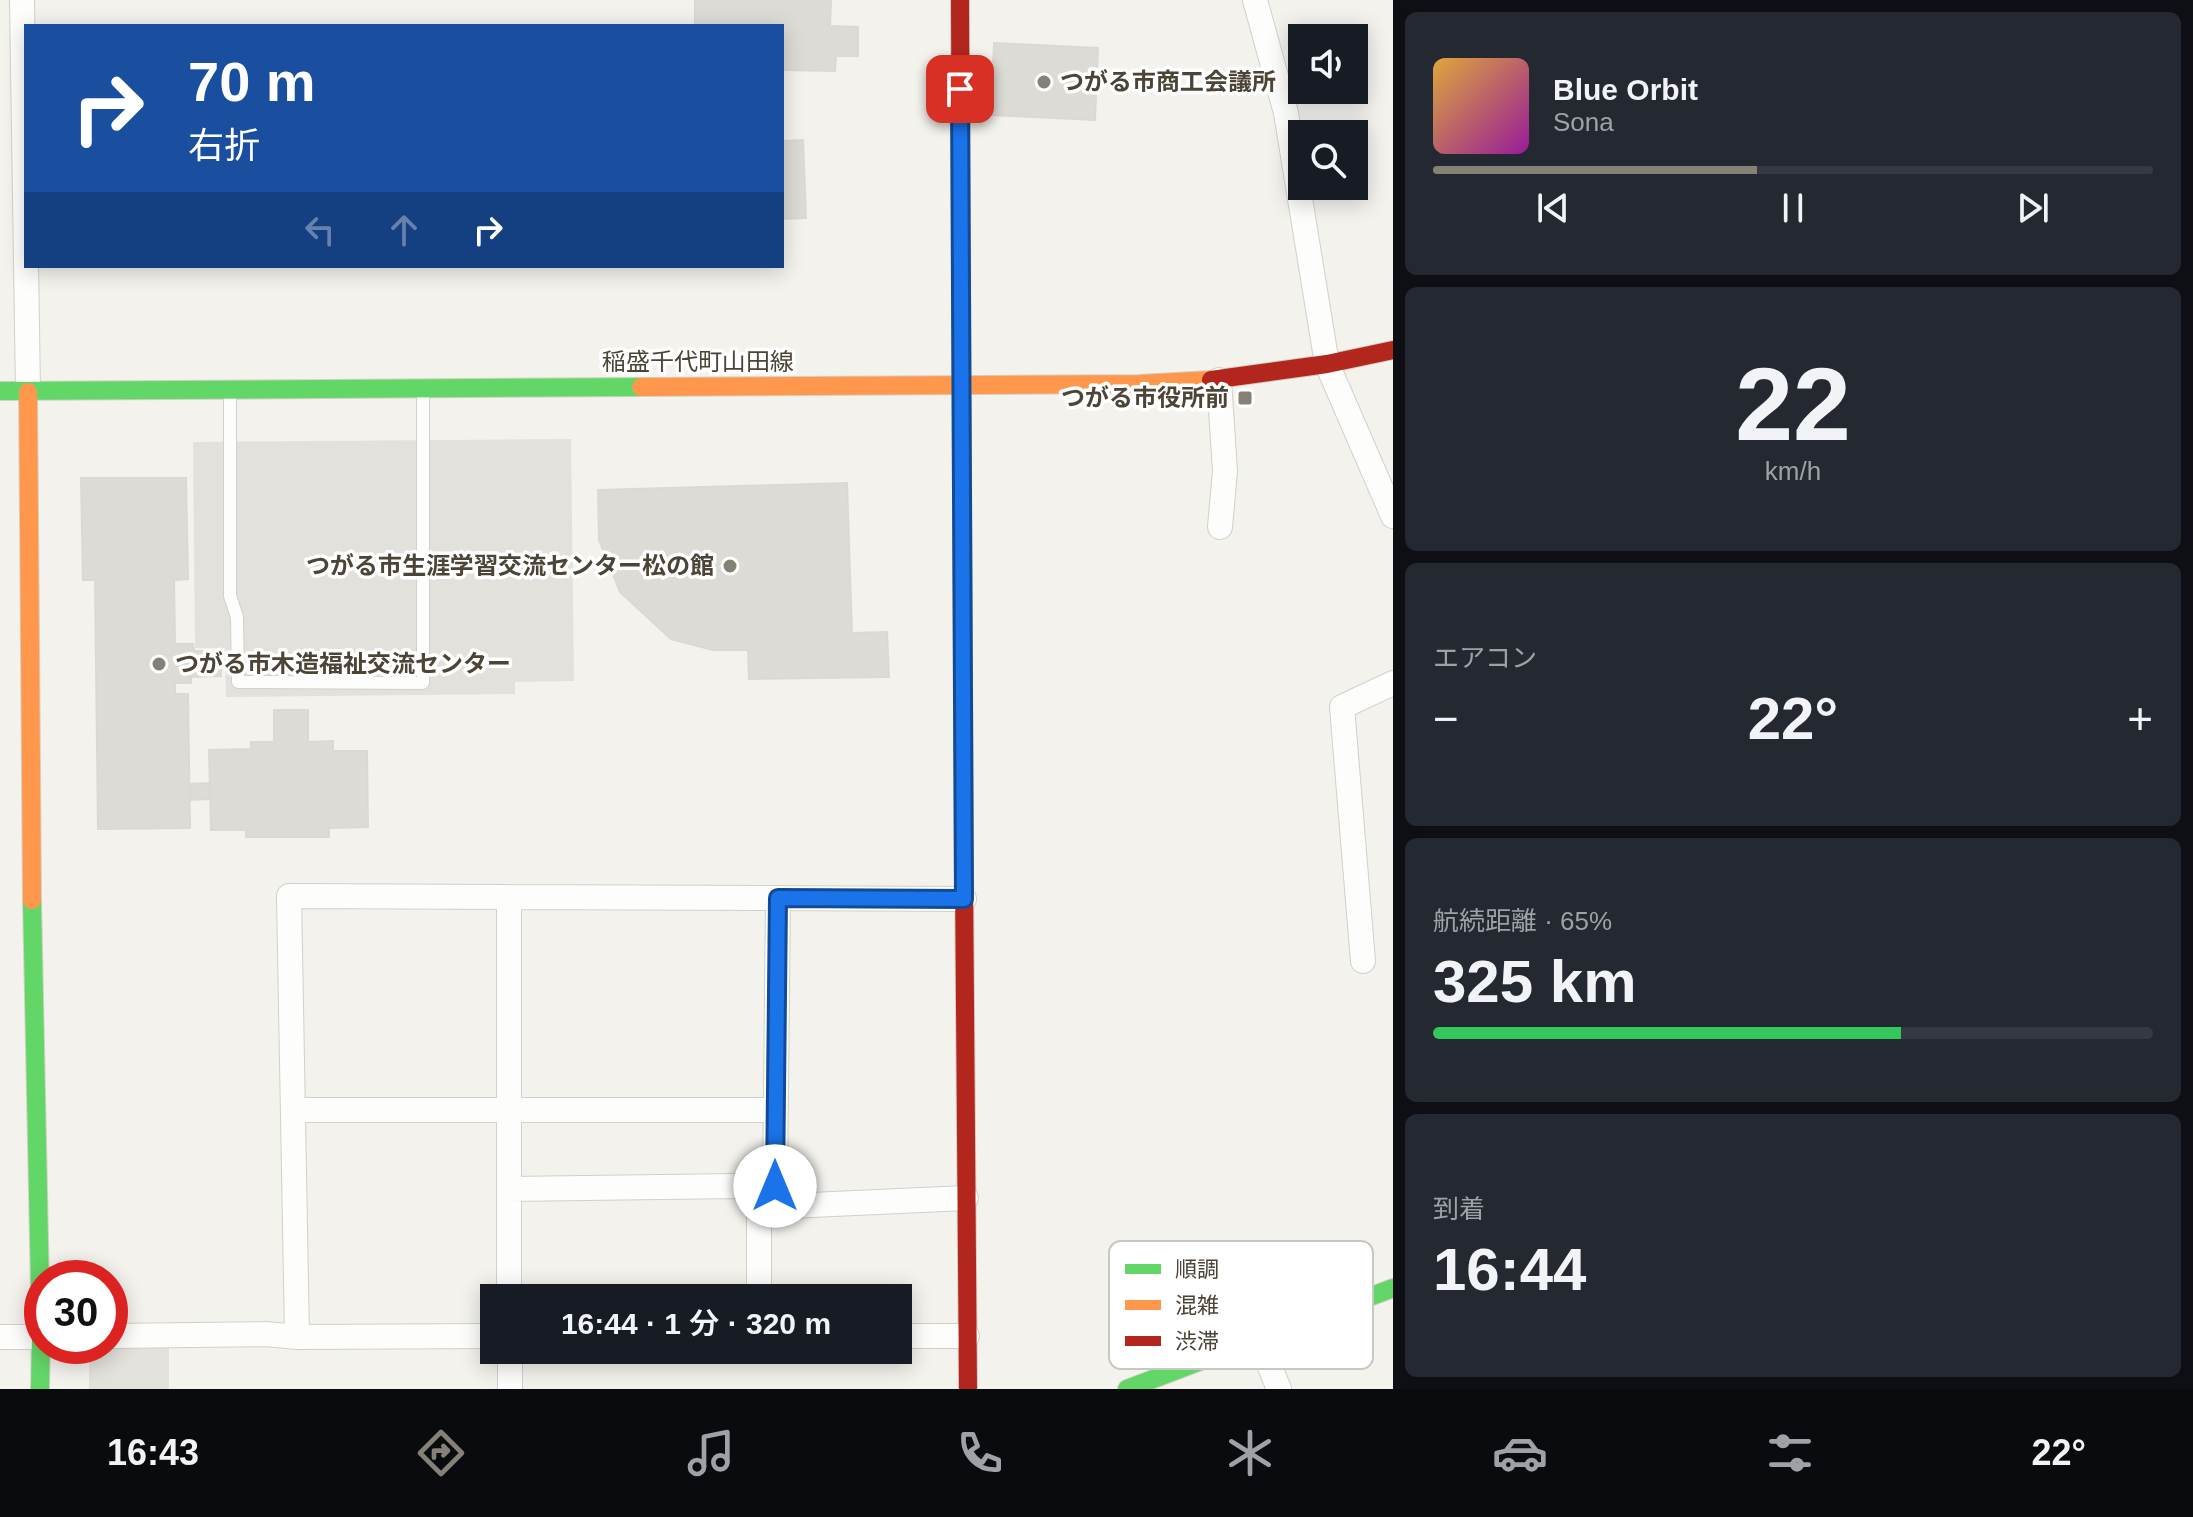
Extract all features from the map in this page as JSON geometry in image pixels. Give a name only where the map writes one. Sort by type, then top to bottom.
[{"type":"street","points":[[22,0],[24,131]]},
{"type":"street","points":[[960,0],[968,1389]]},
{"type":"street","points":[[1255,0],[1286,113],[1327,364],[1393,516]]},
{"type":"street","points":[[26,268],[32,897],[39,1260]]},
{"type":"street","name":"稲盛千代町山田線","points":[[0,391],[1139,384],[1219,380],[1327,364],[1393,350]]},
{"type":"street","points":[[1219,380],[1225,471],[1220,527]]},
{"type":"street","points":[[1363,961],[1342,707],[1393,683]]},
{"type":"street","points":[[297,1337],[289,896],[964,899]]},
{"type":"street","points":[[509,897],[509,1284]]},
{"type":"street","points":[[759,1284],[759,1219],[775,1186],[778,898]]},
{"type":"street","points":[[293,1110],[776,1110]]},
{"type":"street","points":[[509,1189],[738,1186],[789,1206],[966,1198]]},
{"type":"street","points":[[1373,1295],[1393,1288]]},
{"type":"street","points":[[128,1336],[480,1336]]},
{"type":"street","points":[[912,1336],[967,1336]]},
{"type":"street","points":[[0,1337],[24,1337]]},
{"type":"street","points":[[40,1364],[40,1389]]},
{"type":"street","points":[[510,1364],[510,1389]]},
{"type":"street","points":[[1127,1389],[1178,1369]]},
{"type":"street","points":[[1271,1369],[1279,1389]]},
{"type":"lane","points":[[230,390],[230,596],[237,617],[238,682],[423,683],[423,388]]},
{"type":"shaded area","points":[[571,439],[574,681],[515,682],[515,694],[226,697],[225,648],[195,648],[193,442]]},
{"type":"shaded area","points":[[128,1346],[169,1347],[169,1389],[89,1389],[89,1364],[128,1364]]},
{"type":"building","points":[[695,0],[831,0],[830,26],[858,27],[858,56],[836,56],[835,71],[784,70],[784,24],[695,24]]},
{"type":"building","name":"つがる市商工会議所","points":[[994,43],[1098,48],[1095,120],[991,115]]},
{"type":"building","points":[[803,140],[806,218],[784,219],[784,141]]},
{"type":"building","name":"つがる市木造福祉交流センター","points":[[81,478],[186,478],[188,579],[174,580],[175,644],[193,644],[194,651],[221,651],[221,676],[191,677],[191,683],[175,683],[175,694],[188,694],[190,828],[98,829],[95,580],[83,580]]},
{"type":"building","name":"つがる市生涯学習交流センター松の館","points":[[847,483],[852,633],[887,632],[889,677],[749,679],[748,650],[713,650],[671,639],[620,592],[599,540],[598,490]]},
{"type":"building","points":[[274,710],[308,710],[308,742],[333,741],[333,751],[367,751],[368,827],[329,828],[329,837],[246,837],[246,830],[211,830],[209,750],[251,749],[251,742],[274,742]]},
{"type":"building","points":[[210,783],[211,799],[189,800],[189,784]]},
{"type":"traffic: fast","points":[[0,391],[641,387]]},
{"type":"traffic: fast","points":[[32,900],[40,1389]]},
{"type":"traffic: fast","points":[[1373,1296],[1393,1288]]},
{"type":"traffic: fast","points":[[1127,1389],[1180,1369]]},
{"type":"traffic: slow","points":[[641,387],[1139,384],[1211,380]]},
{"type":"traffic: slow","points":[[28,392],[32,900]]},
{"type":"traffic: slow","points":[[962,486],[964,876]]},
{"type":"traffic: jam","points":[[960,0],[962,486]]},
{"type":"traffic: jam","points":[[1211,380],[1327,364],[1393,350]]},
{"type":"traffic: jam","points":[[964,876],[968,1389]]},
{"type":"place","name":"つがる市商工会議所","points":[[1044,82]]},
{"type":"place","name":"つがる市役所前","points":[[1245,398]]},
{"type":"place","name":"つがる市生涯学習交流センター松の館","points":[[730,566]]},
{"type":"place","name":"つがる市木造福祉交流センター","points":[[159,664]]},
{"type":"route","points":[[775,1186],[778,898],[964,899],[960,89]]}]
